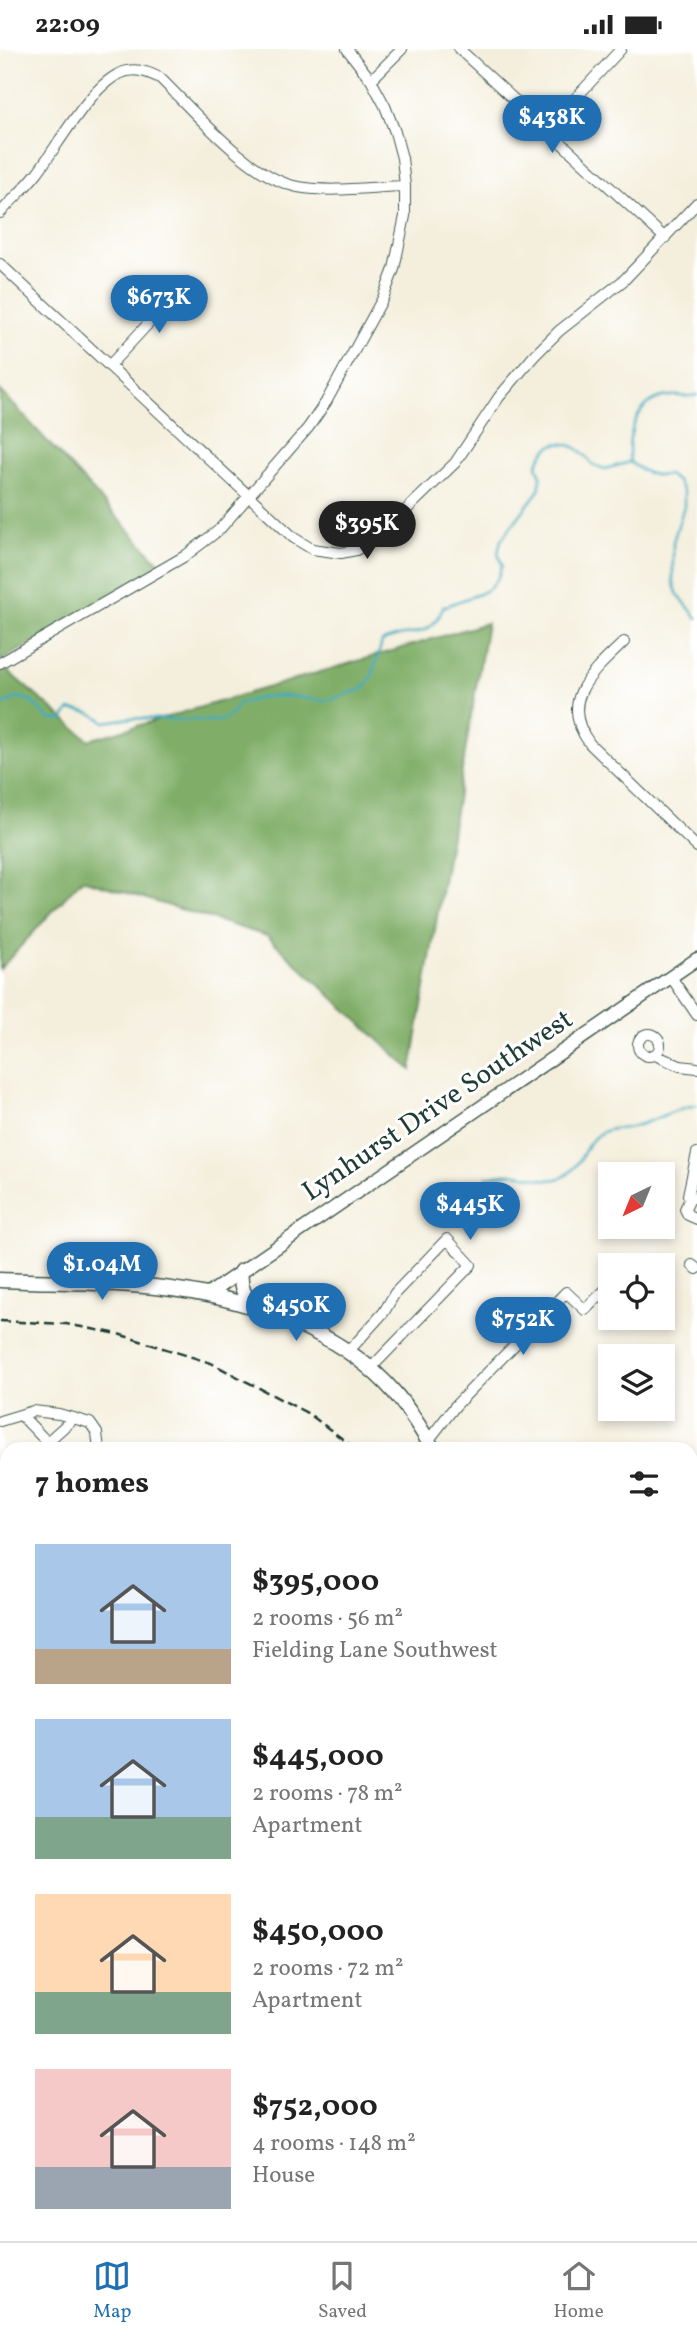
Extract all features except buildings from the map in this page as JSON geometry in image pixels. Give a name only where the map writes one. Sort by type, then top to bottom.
[{"type":"main road","points":[[242,1271],[243,1294],[254,1309]]},
{"type":"main road","points":[[0,1280],[142,1287],[207,1295],[254,1309],[311,1331],[348,1352],[393,1391],[415,1418],[428,1442]]},
{"type":"street","points":[[0,663],[185,556],[219,530],[308,428],[326,402],[383,298],[401,243],[405,216],[405,186],[395,132],[371,80],[347,49]]},
{"type":"street","points":[[371,80],[402,49]]},
{"type":"street","points":[[459,49],[665,237]]},
{"type":"street","points":[[547,129],[621,49]]},
{"type":"street","points":[[0,213],[36,174],[86,105],[113,78],[131,70],[146,71],[160,78],[246,161],[276,180],[316,189],[405,186]]},
{"type":"street","points":[[0,264],[294,538],[312,549],[341,553],[370,543],[456,463],[499,397],[534,356],[559,331],[624,280],[697,203]]},
{"type":"street","points":[[109,366],[186,283]]},
{"type":"street","points":[[624,642],[600,665],[579,692],[576,703],[578,724],[590,744],[697,847]]},
{"type":"street","name":"Lynhurst Drive Southwest","points":[[207,1295],[697,959]]},
{"type":"street","points":[[671,977],[697,1014]]},
{"type":"street","points":[[655,1055],[680,1066],[697,1068]]},
{"type":"street","points":[[694,1198],[688,1195],[697,1153]]},
{"type":"street","points":[[694,1198],[686,1203],[686,1212],[691,1218],[697,1219]]},
{"type":"street","points":[[348,1352],[384,1312],[395,1293],[447,1240],[471,1265],[370,1369]]},
{"type":"street","points":[[432,1442],[456,1405],[566,1292],[585,1310],[598,1297]]},
{"type":"street","points":[[0,1421],[33,1411],[59,1414],[90,1423],[97,1433],[98,1442]]},
{"type":"street","points":[[21,1415],[46,1442]]},
{"type":"street","points":[[48,1442],[74,1418]]},
{"type":"green space","points":[[0,390],[164,568],[0,661]]},
{"type":"green space","points":[[487,623],[411,1070],[267,936],[82,879],[0,969],[0,665],[89,740]]},
{"type":"waterway","points":[[697,395],[669,396],[649,404],[636,420],[629,451],[630,462],[639,469],[657,475],[668,475],[678,482],[684,493],[684,506],[673,542],[673,581],[677,593],[697,618]]},
{"type":"waterway","points":[[0,706],[19,697],[31,701],[49,719],[62,720],[70,710],[89,713],[105,722],[130,718],[220,721],[231,715],[238,704],[263,697],[288,696],[326,701],[363,689],[371,679],[382,642],[425,630],[438,618],[443,607],[479,594],[490,588],[498,578],[502,565],[498,553],[501,540],[539,490],[541,477],[537,465],[549,448],[556,444],[571,446],[579,450],[593,465],[605,469],[630,462]]},
{"type":"waterway","points":[[487,1177],[511,1173],[545,1179],[561,1178],[573,1169],[589,1144],[602,1132],[634,1126],[697,1105]]},
{"type":"railway","points":[[0,1321],[66,1324],[118,1334],[211,1363],[309,1414],[347,1442]]}]
